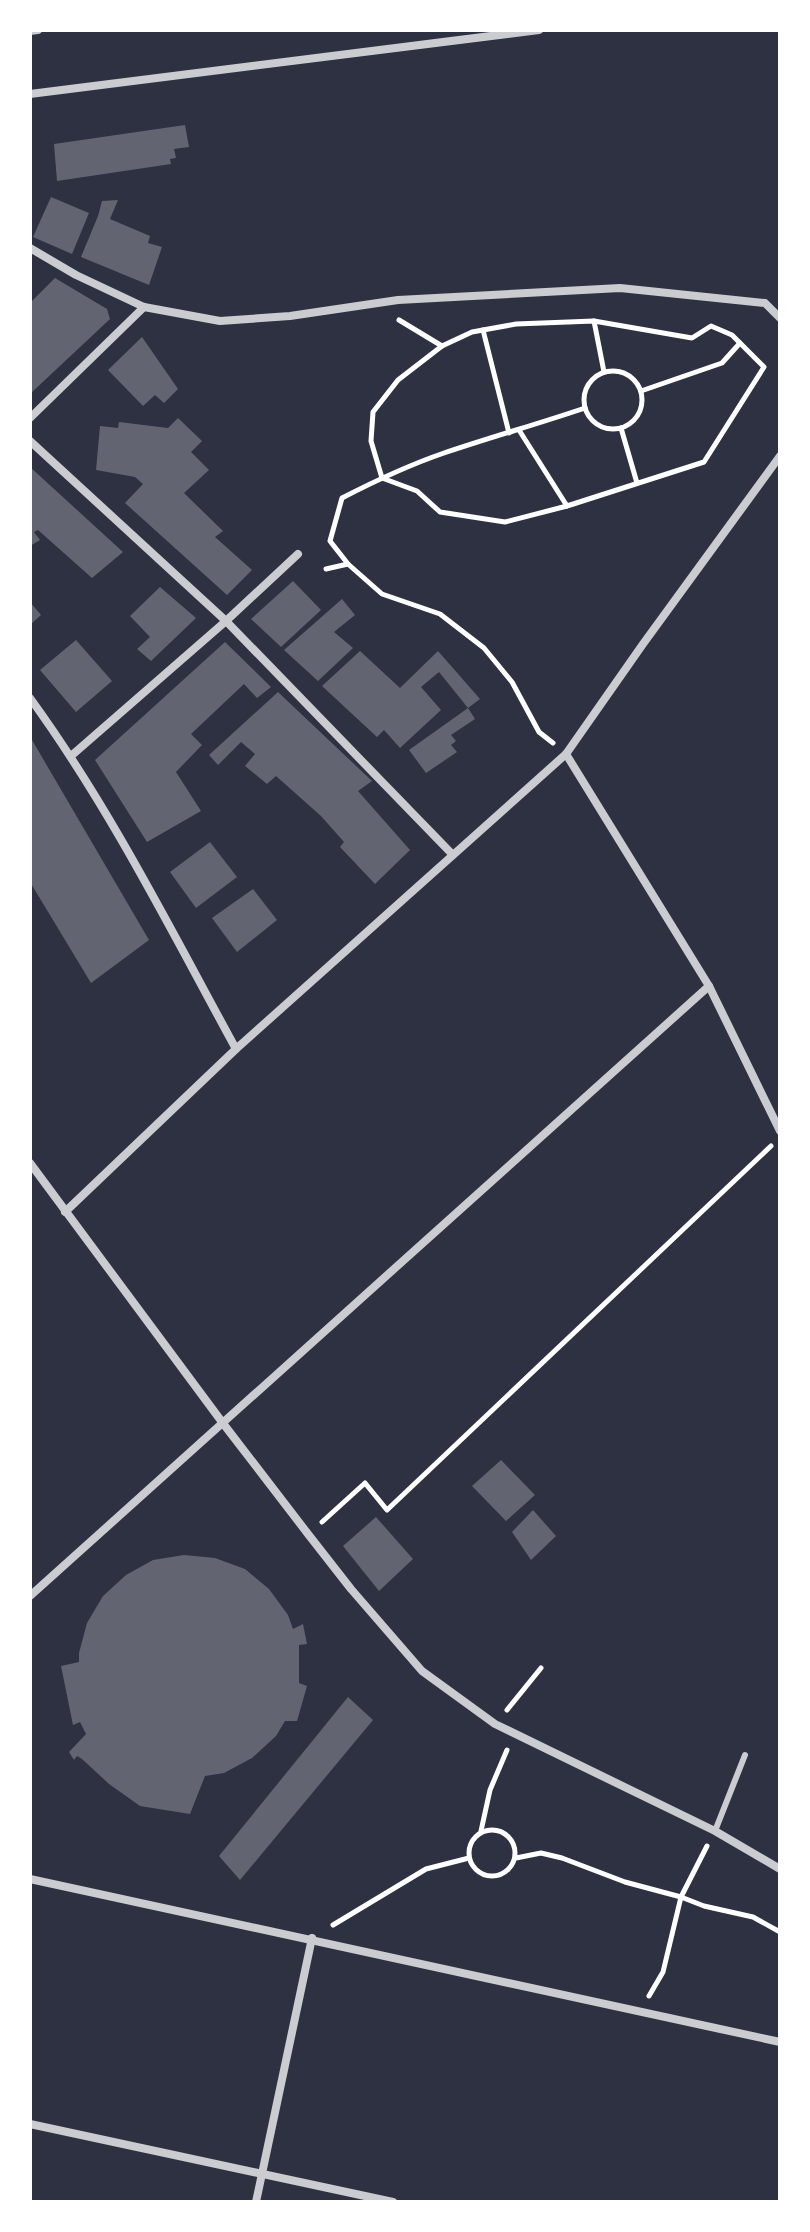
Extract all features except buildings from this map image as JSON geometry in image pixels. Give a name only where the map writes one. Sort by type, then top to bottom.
[{"type":"street","points":[[30,31],[38,30]]},
{"type":"street","points":[[30,94],[539,30]]},
{"type":"street","points":[[30,248],[76,275],[144,307],[220,321],[290,316],[398,300],[620,288],[765,303],[780,318]]},
{"type":"street","points":[[30,418],[144,307]]},
{"type":"street","points":[[30,441],[226,621],[453,855]]},
{"type":"street","points":[[65,1212],[236,1049],[566,754],[780,456]]},
{"type":"street","points":[[71,756],[298,554]]},
{"type":"street","points":[[30,698],[71,756],[127,849],[236,1049]]},
{"type":"street","points":[[566,754],[709,986],[780,1131]]},
{"type":"street","points":[[30,1596],[709,986]]},
{"type":"street","points":[[30,1163],[308,1534],[422,1671],[513,1734],[715,1831],[780,1869]]},
{"type":"street","points":[[30,1879],[780,2042]]},
{"type":"street","points":[[256,2202],[312,1938]]},
{"type":"street","points":[[30,2124],[393,2202]]},
{"type":"lane","points":[[715,1831],[745,1755]]},
{"type":"path","points":[[370,304],[442,346]]},
{"type":"path","points":[[594,321],[692,338],[711,326],[732,335],[764,367],[704,462],[567,506],[505,522],[440,512],[417,491],[382,478],[371,441],[373,412],[398,380],[442,346],[472,332],[516,324],[594,321]]},
{"type":"path","points":[[594,321],[604,372]]},
{"type":"path","points":[[483,330],[509,433]]},
{"type":"path","points":[[641,391],[722,363],[740,343]]},
{"type":"path","points":[[604,372],[622,372],[637,383],[641,391],[642,401],[636,418],[621,428],[612,429],[596,423],[585,408],[586,390],[596,376],[604,372]]},
{"type":"path","points":[[566,754],[539,732],[512,682],[484,648],[440,614],[382,594],[348,564],[330,541],[342,498],[443,453],[585,408]]},
{"type":"path","points":[[621,428],[637,483]]},
{"type":"path","points":[[519,430],[567,506]]},
{"type":"path","points":[[326,569],[348,564]]},
{"type":"path","points":[[308,1534],[365,1483],[387,1510],[780,1137]]},
{"type":"path","points":[[495,1724],[541,1668]]},
{"type":"path","points":[[481,1832],[496,1830],[509,1837],[516,1858],[508,1871],[493,1877],[478,1872],[469,1858],[471,1844],[481,1832],[490,1790],[513,1734]]},
{"type":"path","points":[[640,2011],[663,1972],[681,1897],[715,1831]]},
{"type":"path","points":[[516,1858],[541,1853],[562,1858],[625,1882],[753,1917],[780,1932]]},
{"type":"path","points":[[312,1938],[426,1869],[469,1858]]}]
